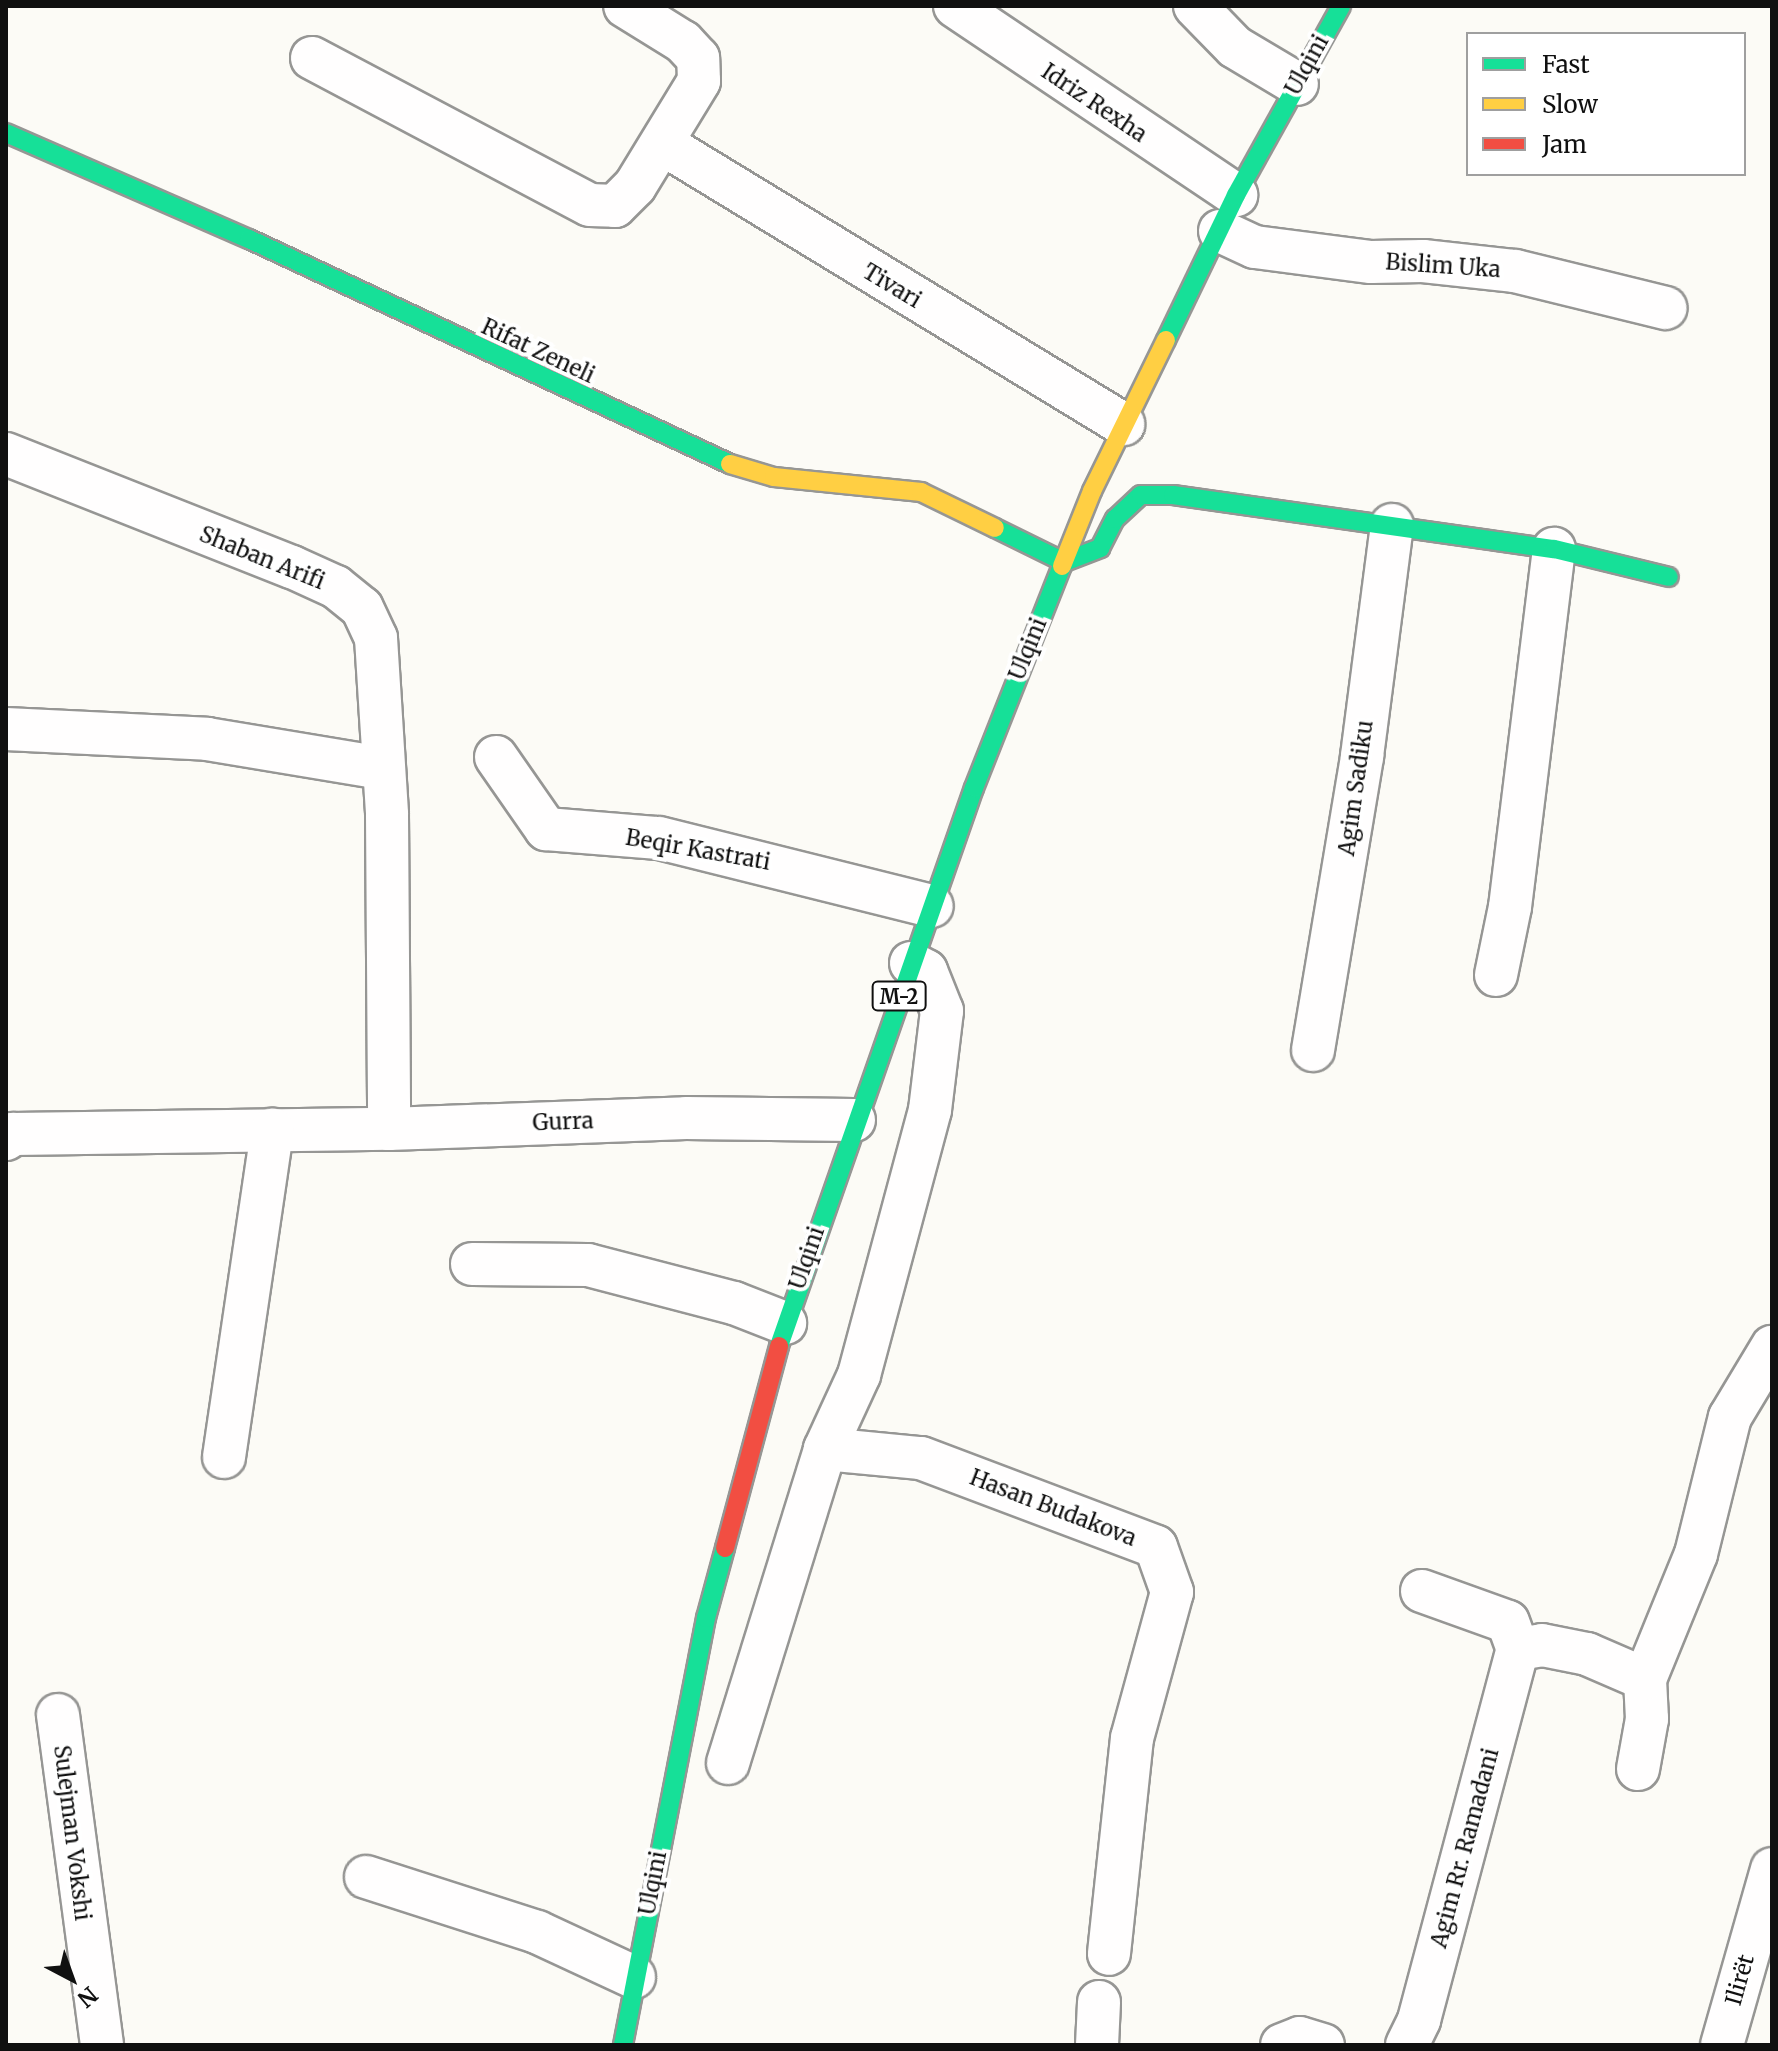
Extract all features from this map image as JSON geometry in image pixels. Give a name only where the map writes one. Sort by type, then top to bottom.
[{"type":"main road","name":"Ulqini","points":[[623,2045],[706,1618],[785,1323],[854,1120],[1064,562],[1123,424],[1228,213],[1341,6]]},
{"type":"main road","name":"Rifat Zeneli","points":[[6,133],[249,239],[724,462],[774,477],[921,492],[1064,562]]},
{"type":"main road","points":[[1064,562],[1100,548],[1115,519],[1141,495],[1392,525],[1554,549],[1669,577]]},
{"type":"street","points":[[312,58],[590,205],[615,206],[635,186],[699,81],[698,58],[683,42],[625,6]]},
{"type":"street","name":"Idriz Rexha","points":[[955,6],[1228,213]]},
{"type":"street","points":[[1195,6],[1235,47],[1297,84]]},
{"type":"street","name":"Tivari","points":[[663,144],[1123,424]]},
{"type":"street","name":"Bislim Uka","points":[[1228,213],[1270,249],[1371,262],[1423,261],[1515,271],[1666,308]]},
{"type":"street","name":"Shaban Arifi","points":[[6,454],[292,567],[336,587],[362,608],[376,638],[390,891],[389,1129]]},
{"type":"street","name":"Agim Sadiku","points":[[1313,1050],[1362,756],[1392,525]]},
{"type":"street","points":[[1496,975],[1510,907],[1554,549]]},
{"type":"street","points":[[6,729],[207,739],[382,768]]},
{"type":"street","name":"Beqir Kastrati","points":[[496,757],[546,829],[659,838],[932,906]]},
{"type":"street","points":[[728,1763],[825,1449],[859,1375],[933,1096],[942,1011],[926,971],[911,963]]},
{"type":"street","name":"Gurra","points":[[6,1139],[13,1134],[389,1129],[700,1118],[854,1120]]},
{"type":"street","points":[[224,1457],[272,1130]]},
{"type":"street","points":[[472,1264],[588,1265],[720,1299],[785,1323]]},
{"type":"street","points":[[1638,1769],[1647,1719],[1645,1679],[1696,1554],[1730,1417],[1772,1347]]},
{"type":"street","name":"Hasan Budakova","points":[[825,1449],[921,1458],[1156,1547],[1172,1592],[1132,1738],[1109,1954]]},
{"type":"street","points":[[1422,1591],[1508,1622],[1518,1649],[1542,1645],[1587,1654],[1645,1679]]},
{"type":"street","name":"Agim Rr. Ramadani","points":[[1407,2045],[1419,2020],[1518,1649]]},
{"type":"street","name":"Sulejman Vokshi","points":[[58,1715],[102,2045]]},
{"type":"street","name":"Ilirët","points":[[1722,2045],[1772,1869]]},
{"type":"street","points":[[366,1877],[537,1932],[634,1977]]},
{"type":"street","points":[[1097,2045],[1099,2002]]},
{"type":"street","points":[[1282,2045],[1300,2038],[1323,2045]]},
{"type":"traffic: fast","points":[[1166,340],[1236,195],[1341,6]]},
{"type":"traffic: fast","points":[[6,133],[249,239],[730,464]]},
{"type":"traffic: fast","points":[[995,528],[1064,562],[1100,548],[1115,519],[1141,495],[1173,495],[1554,549],[1669,577]]},
{"type":"traffic: fast","points":[[779,1346],[974,788],[1062,566]]},
{"type":"traffic: fast","points":[[623,2045],[706,1618],[725,1548]]},
{"type":"traffic: slow","points":[[1062,566],[1092,491],[1166,340]]},
{"type":"traffic: slow","points":[[730,464],[774,477],[921,492],[995,528]]},
{"type":"traffic: jam","points":[[725,1548],[779,1346]]}]
